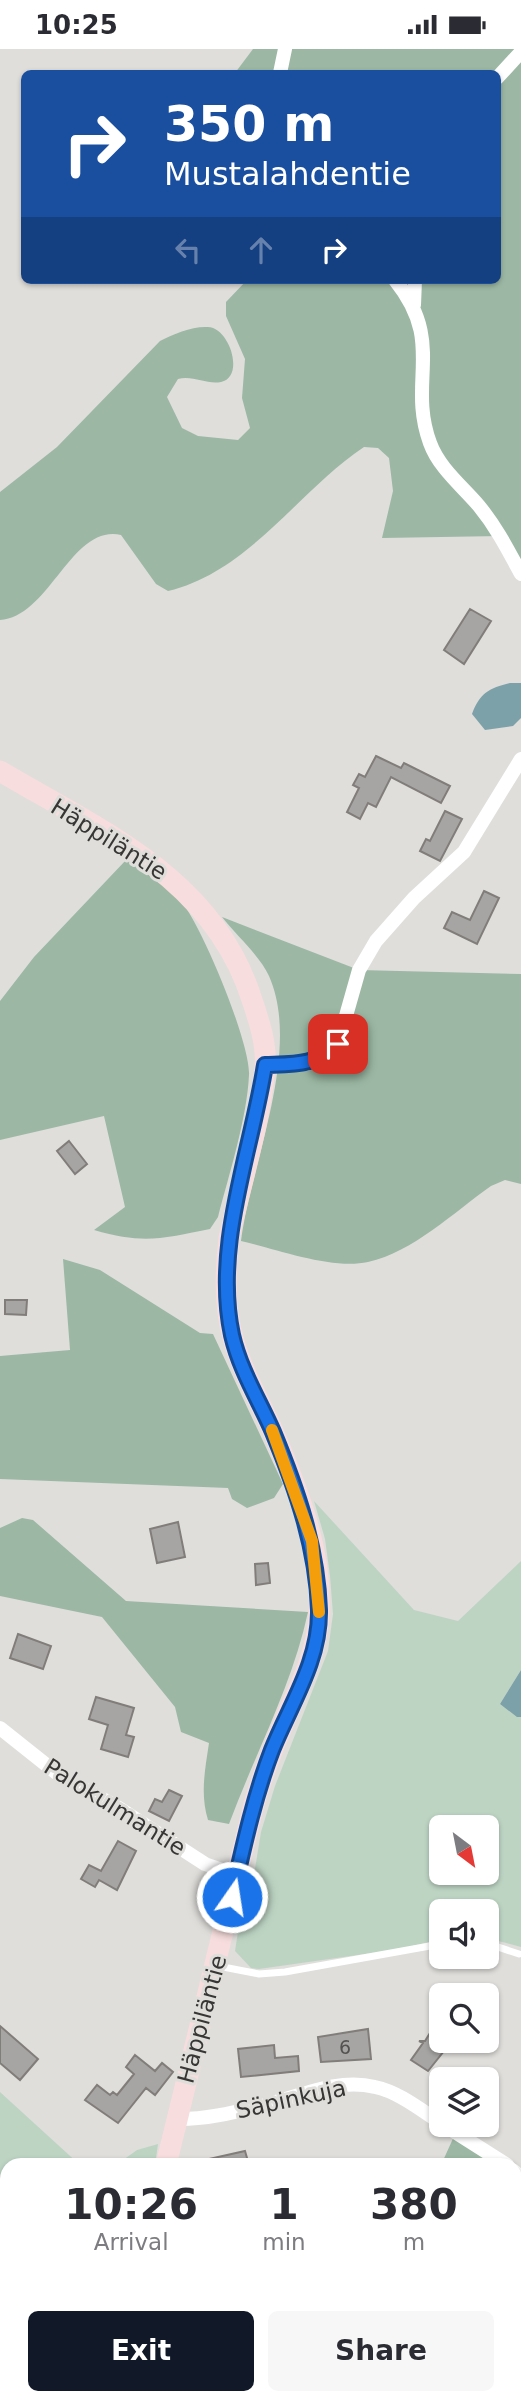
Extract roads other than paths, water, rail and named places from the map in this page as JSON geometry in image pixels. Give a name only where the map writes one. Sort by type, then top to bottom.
[{"type":"street","points":[[281,70],[285,49]]},
{"type":"street","points":[[501,74],[521,51]]},
{"type":"street","points":[[398,284],[414,307],[424,336],[421,414],[430,445],[442,465],[502,536],[521,574]]},
{"type":"street","points":[[414,307],[415,284]]},
{"type":"street","points":[[265,1065],[307,1064],[326,1056],[338,1044],[359,971],[376,941],[414,898],[464,852],[521,759]]},
{"type":"street","name":"Häppiläntie","points":[[0,771],[132,850],[162,870],[189,893],[233,951],[261,1030],[265,1065],[229,1238],[225,1267],[227,1303],[244,1372],[273,1431],[312,1541],[319,1613],[314,1647],[261,1781],[167,2158]]},
{"type":"street","name":"Palokulmantie","points":[[0,1728],[59,1775],[128,1813],[205,1864],[237,1875]]},
{"type":"street","name":"Säpinkuja","points":[[175,2119],[207,2117],[331,2086],[352,2085],[375,2087],[391,2093],[429,2116]]},
{"type":"street","name":"Säpinkuja","points":[[463,2137],[497,2158]]},
{"type":"lane","points":[[217,1966],[259,1974],[285,1972],[429,1946]]},
{"type":"lane","points":[[499,1947],[519,1954]]},
{"type":"water","points":[[521,683],[521,718],[513,726],[485,730],[472,714],[478,701],[496,687]]},
{"type":"water","points":[[521,1670],[521,1717],[517,1717],[500,1704]]}]
